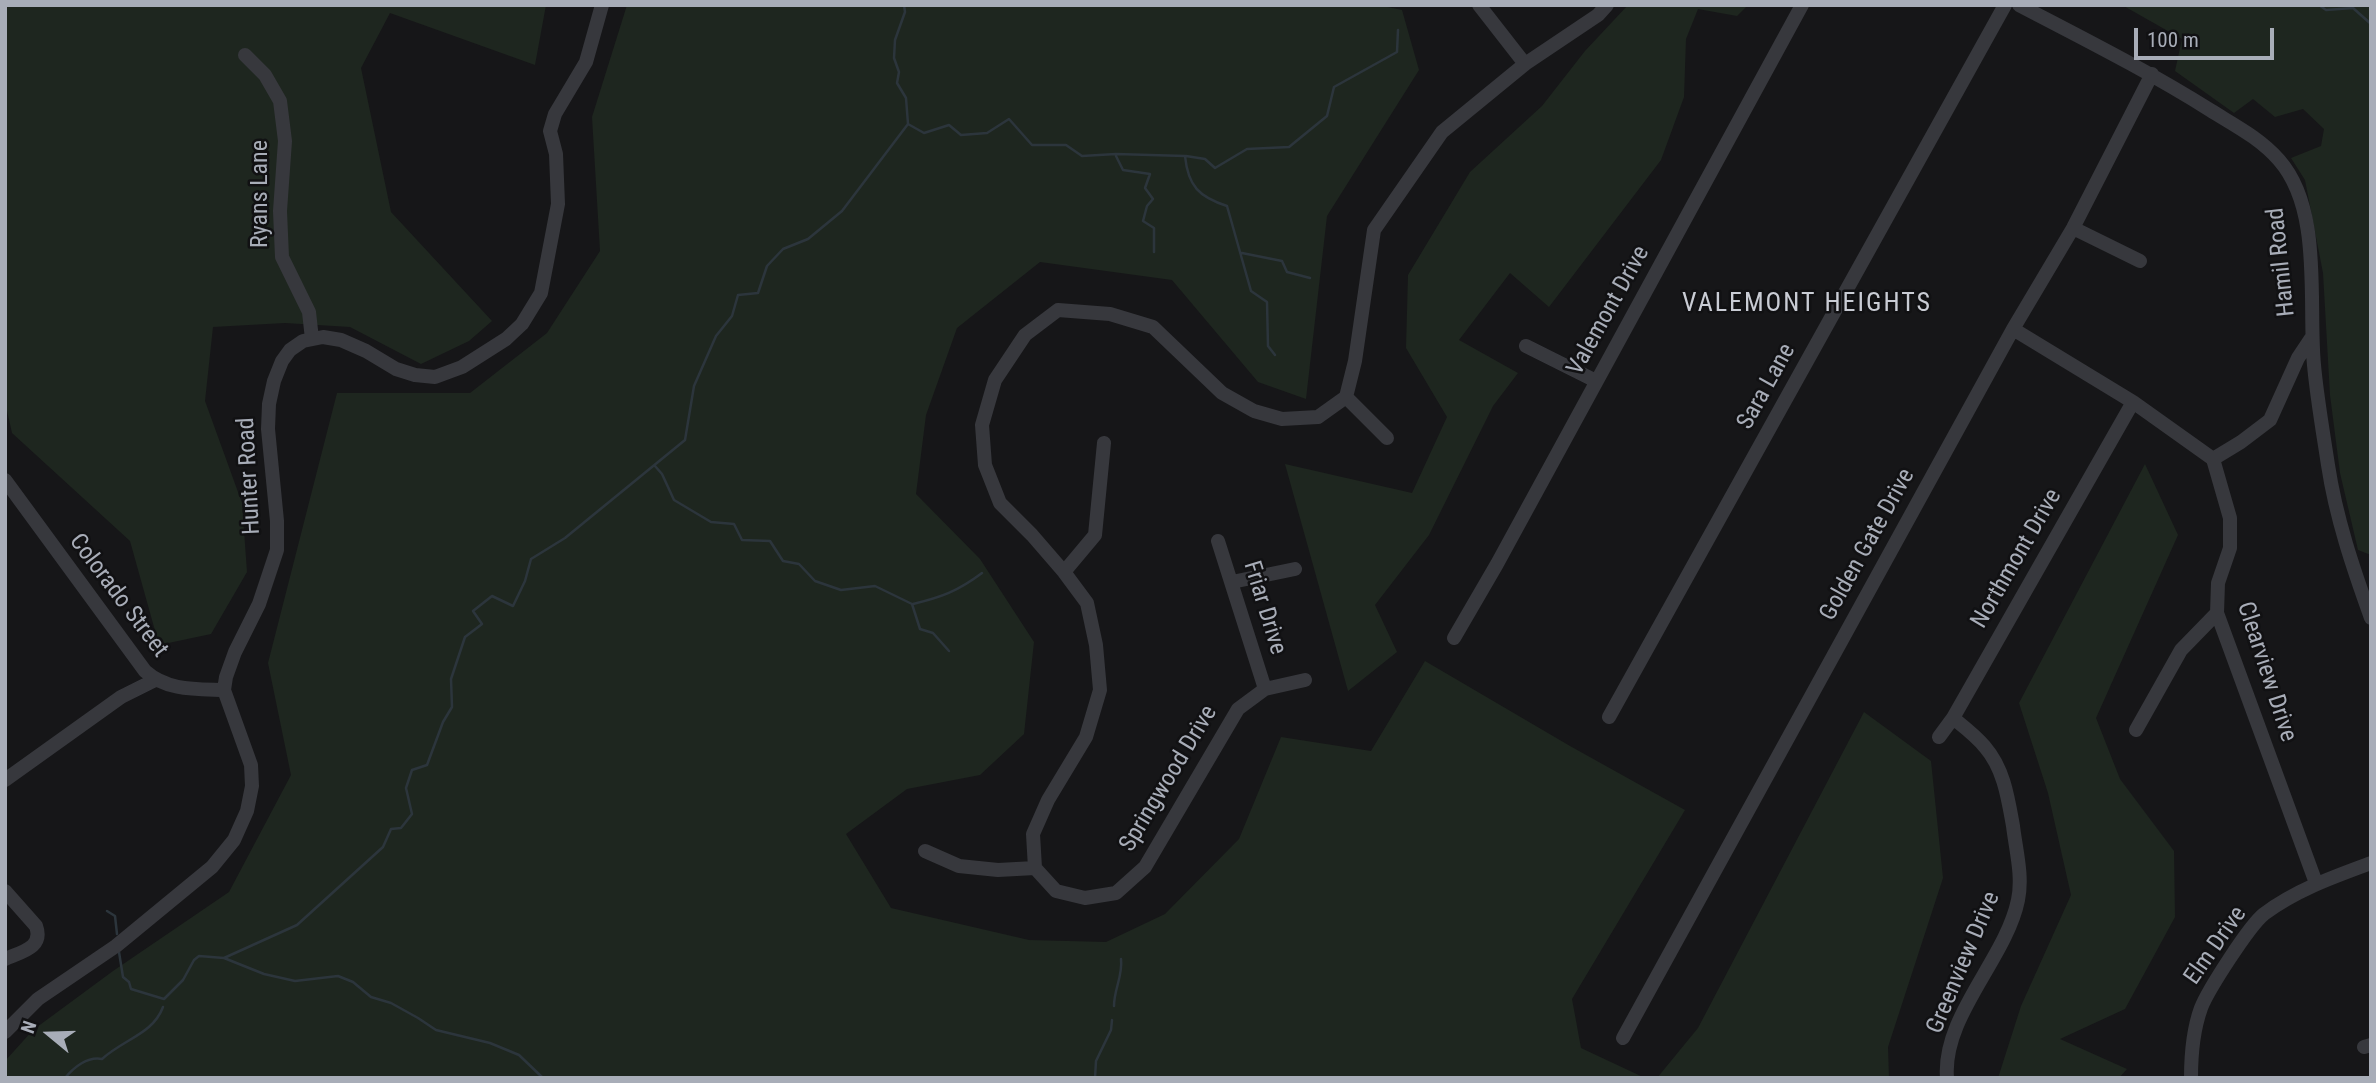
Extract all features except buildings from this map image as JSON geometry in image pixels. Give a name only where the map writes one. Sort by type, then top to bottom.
[{"type":"street","points":[[312,339],[323,337],[341,340],[396,369],[435,377],[461,367],[506,339],[523,324],[541,293],[558,204],[552,122],[586,62],[602,5]]},
{"type":"street","points":[[1479,5],[1525,64]]},
{"type":"street","points":[[925,851],[958,866],[998,870],[1035,868],[1033,834],[1048,800],[1086,737],[1100,690],[1096,645],[1087,603],[1032,534],[1000,503],[985,465],[982,425],[995,380],[1025,335],[1058,310],[1110,314],[1153,327],[1222,393],[1254,411],[1282,419],[1318,417],[1346,397],[1355,360],[1374,230],[1442,132],[1525,64],[1598,15],[1607,5]]},
{"type":"street","name":"Valemont Drive","points":[[1454,638],[1802,5]]},
{"type":"street","name":"Sara Lane","points":[[1609,717],[2006,5]]},
{"type":"street","name":"Hamil Road","points":[[2019,5],[2152,74],[2255,138],[2278,159],[2292,178],[2302,204],[2310,257],[2314,365],[2336,513],[2371,618]]},
{"type":"street","name":"Ryans Lane","points":[[245,55],[265,75],[280,101],[285,141],[280,211],[282,257],[309,312],[312,339]]},
{"type":"street","name":"Golden Gate Drive","points":[[1623,1038],[2013,329],[2073,228],[2152,74]]},
{"type":"street","points":[[2073,228],[2140,261]]},
{"type":"street","points":[[2013,329],[2133,402],[2213,459],[2270,420],[2306,344],[2312,337]]},
{"type":"street","name":"Hunter Road","points":[[224,690],[230,664],[260,604],[276,550],[277,521],[268,429],[274,381],[290,350],[303,341],[312,339]]},
{"type":"street","points":[[1526,346],[1596,381]]},
{"type":"street","points":[[2292,372],[2314,365]]},
{"type":"street","points":[[1346,397],[1387,438]]},
{"type":"street","name":"Northmont Drive","points":[[1939,737],[1953,718],[2133,402]]},
{"type":"street","points":[[1064,572],[1095,535],[1104,443]]},
{"type":"street","name":"Clearview Drive","points":[[2213,459],[2231,518],[2230,548],[2218,583],[2217,614],[2316,883]]},
{"type":"street","name":"Colorado Street","points":[[5,480],[137,662],[155,680],[174,687],[224,690]]},
{"type":"street","name":"Friar Drive","points":[[1219,541],[1265,689]]},
{"type":"street","points":[[1232,582],[1295,569]]},
{"type":"street","points":[[2136,730],[2181,650],[2217,614]]},
{"type":"street","points":[[5,780],[121,697],[155,680]]},
{"type":"street","name":"Springwood Drive","points":[[1035,868],[1056,891],[1085,898],[1116,893],[1145,867],[1238,709],[1265,689],[1305,680]]},
{"type":"street","points":[[5,1032],[38,999],[117,946],[212,867],[234,840],[247,811],[252,786],[251,765],[224,690]]},
{"type":"street","name":"Greenview Drive","points":[[1947,1078],[1946,1066],[1954,1038],[2006,932],[2018,903],[2021,878],[2001,771],[1985,746],[1953,718]]},
{"type":"street","name":"Elm Drive","points":[[2191,1078],[2191,1054],[2201,1007],[2235,950],[2262,916],[2316,883],[2371,863]]},
{"type":"street","points":[[5,891],[36,926],[38,933],[36,943],[32,947],[5,959]]},
{"type":"shaded area","points":[[5,5],[546,5],[535,65],[390,13],[361,68],[391,212],[492,321],[469,341],[421,364],[350,327],[285,323],[213,327],[205,401],[242,503],[247,572],[211,634],[159,645],[130,541],[12,433],[5,402]]},
{"type":"shaded area","points":[[627,5],[1378,5],[1402,10],[1419,70],[1327,216],[1306,399],[1258,382],[1172,280],[1040,262],[957,328],[926,415],[916,494],[980,559],[1034,642],[1024,734],[980,775],[907,789],[846,834],[891,908],[1029,940],[1106,942],[1165,914],[1239,839],[1281,737],[1371,751],[1425,661],[1685,810],[1572,999],[1581,1048],[1645,1078],[5,1078],[5,1061],[33,1030],[113,971],[229,892],[291,775],[268,663],[337,393],[470,393],[547,333],[600,251],[592,117]]},
{"type":"shaded area","points":[[1628,5],[1748,5],[1737,16],[1698,9],[1686,39],[1684,97],[1661,160],[1549,307],[1510,273],[1459,340],[1518,373],[1493,406],[1429,535],[1375,605],[1397,652],[1348,691],[1285,464],[1412,493],[1447,417],[1406,348],[1408,275],[1470,172],[1542,106],[1585,51]]},
{"type":"shaded area","points":[[2122,5],[2371,5],[2371,555],[2358,550],[2340,473],[2330,395],[2323,273],[2305,180],[2291,158],[2321,146],[2324,129],[2303,109],[2275,117],[2253,99],[2234,113],[2175,71],[2182,39]]},
{"type":"shaded area","points":[[2145,464],[2178,535],[2096,718],[2120,779],[2174,851],[2175,917],[2125,1009],[2060,1039],[2127,1069],[2119,1078],[1998,1078],[2021,1006],[2071,895],[2048,793],[2019,703]]},
{"type":"shaded area","points":[[1864,712],[1931,761],[1943,878],[1888,1047],[1889,1078],[1657,1078],[1698,1028]]},
{"type":"waterway","points":[[224,958],[297,925],[383,847],[391,829],[401,828],[412,814],[406,788],[412,770],[427,765],[443,722],[452,707],[451,679],[465,637],[482,624],[473,611],[492,596],[513,606],[525,581],[531,559],[565,538],[685,440],[694,386],[716,336],[732,316],[738,295],[758,293],[767,266],[783,249],[808,239],[842,211],[908,124],[906,98],[897,83],[899,72],[894,58],[895,40],[905,12],[904,5]]},
{"type":"waterway","points":[[2319,5],[2326,10],[2353,8],[2371,24]]},
{"type":"waterway","points":[[1186,156],[1205,159],[1215,168],[1247,149],[1289,147],[1327,116],[1334,87],[1397,52],[1398,30]]},
{"type":"waterway","points":[[908,124],[924,133],[949,125],[961,135],[987,133],[1009,119],[1032,145],[1066,145],[1082,156],[1185,156],[1189,175],[1197,189],[1209,199],[1227,206],[1251,291],[1267,302],[1268,346],[1275,355]]},
{"type":"waterway","points":[[1116,156],[1123,170],[1150,174],[1145,188],[1153,199],[1147,206],[1143,221],[1154,228],[1154,252]]},
{"type":"waterway","points":[[1242,253],[1282,261],[1287,272],[1310,278]]},
{"type":"waterway","points":[[655,466],[662,474],[674,500],[711,522],[734,524],[742,540],[770,541],[783,561],[799,564],[815,581],[841,590],[875,586],[912,604],[920,629],[933,633],[949,651]]},
{"type":"waterway","points":[[913,604],[949,593],[982,573]]},
{"type":"waterway","points":[[107,911],[115,916],[117,934]]},
{"type":"waterway","points":[[119,952],[123,977],[129,982],[131,989],[164,999],[183,980],[199,956],[224,958],[264,974],[295,981],[338,976],[353,982],[371,997],[391,1003],[436,1030],[490,1043],[519,1055],[543,1078]]},
{"type":"waterway","points":[[1114,1006],[1121,959]]},
{"type":"waterway","points":[[65,1078],[82,1063],[102,1059],[145,1030],[163,1007]]},
{"type":"waterway","points":[[1095,1078],[1096,1061],[1111,1030],[1112,1020]]},
{"type":"district","name":"VALEMONT HEIGHTS","points":[[1807,304]]}]
